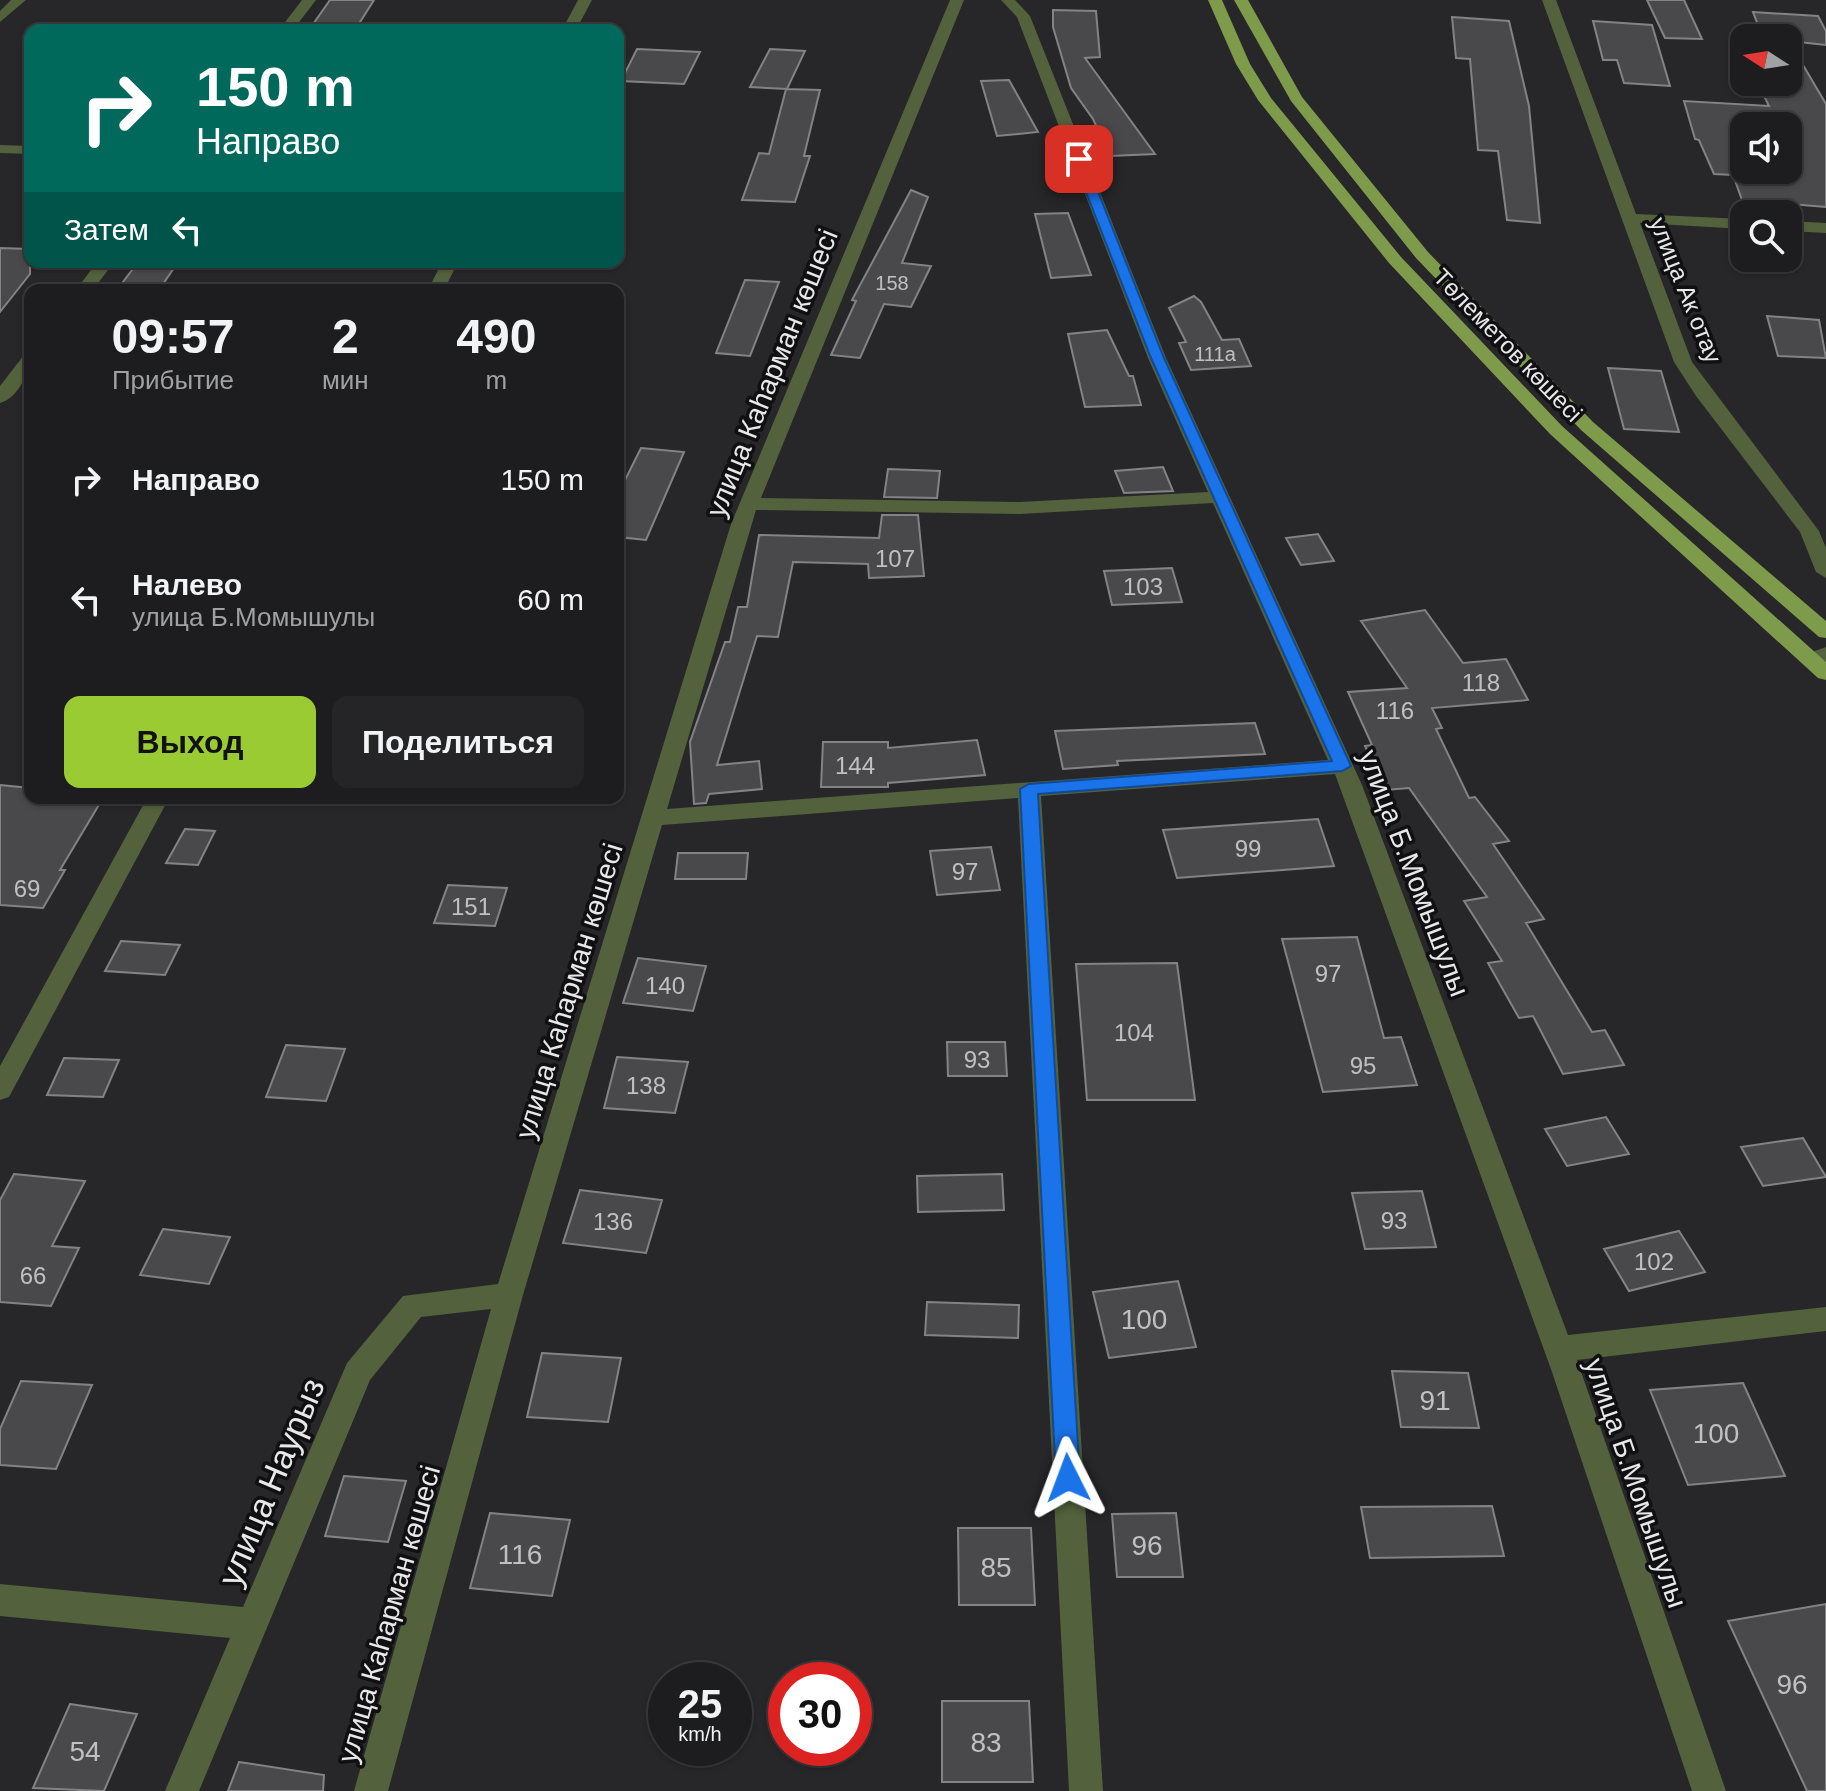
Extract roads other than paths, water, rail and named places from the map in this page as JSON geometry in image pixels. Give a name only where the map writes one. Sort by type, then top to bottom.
[{"type":"main road","name":"Төлеметов көшесі","points":[[1215,0],[1243,64],[1265,100],[1395,260],[1556,430],[1821,662]]},
{"type":"main road","name":"Төлеметов көшесі","points":[[1241,0],[1296,98],[1372,197],[1422,255],[1587,426],[1826,632]]},
{"type":"street","points":[[0,18],[19,0]]},
{"type":"street","points":[[291,24],[309,0]]},
{"type":"street","points":[[572,24],[585,0]]},
{"type":"street","name":"улица Каһарман көшесі","points":[[371,1791],[509,1295],[749,504],[957,0]]},
{"type":"street","name":"улица Б.Момышулы","points":[[1008,0],[1023,16],[1157,358],[1342,766],[1559,1349],[1709,1791]]},
{"type":"street","name":"улица Ак отау","points":[[1549,0],[1683,362],[1702,392],[1809,531],[1826,572]]},
{"type":"street","points":[[0,149],[24,150]]},
{"type":"street","points":[[1629,218],[1730,223]]},
{"type":"street","points":[[1802,227],[1826,228]]},
{"type":"street","points":[[89,284],[101,268]]},
{"type":"street","points":[[0,398],[24,367]]},
{"type":"street","points":[[749,504],[1020,508],[1220,497]]},
{"type":"street","points":[[653,818],[1342,766]]},
{"type":"street","points":[[1029,789],[1086,1791]]},
{"type":"street","points":[[0,1090],[155,804]]},
{"type":"street","name":"улица Наурыз","points":[[182,1791],[358,1372],[413,1305],[509,1295]]},
{"type":"street","points":[[1559,1349],[1826,1319]]},
{"type":"street","points":[[0,1600],[252,1624]]}]
